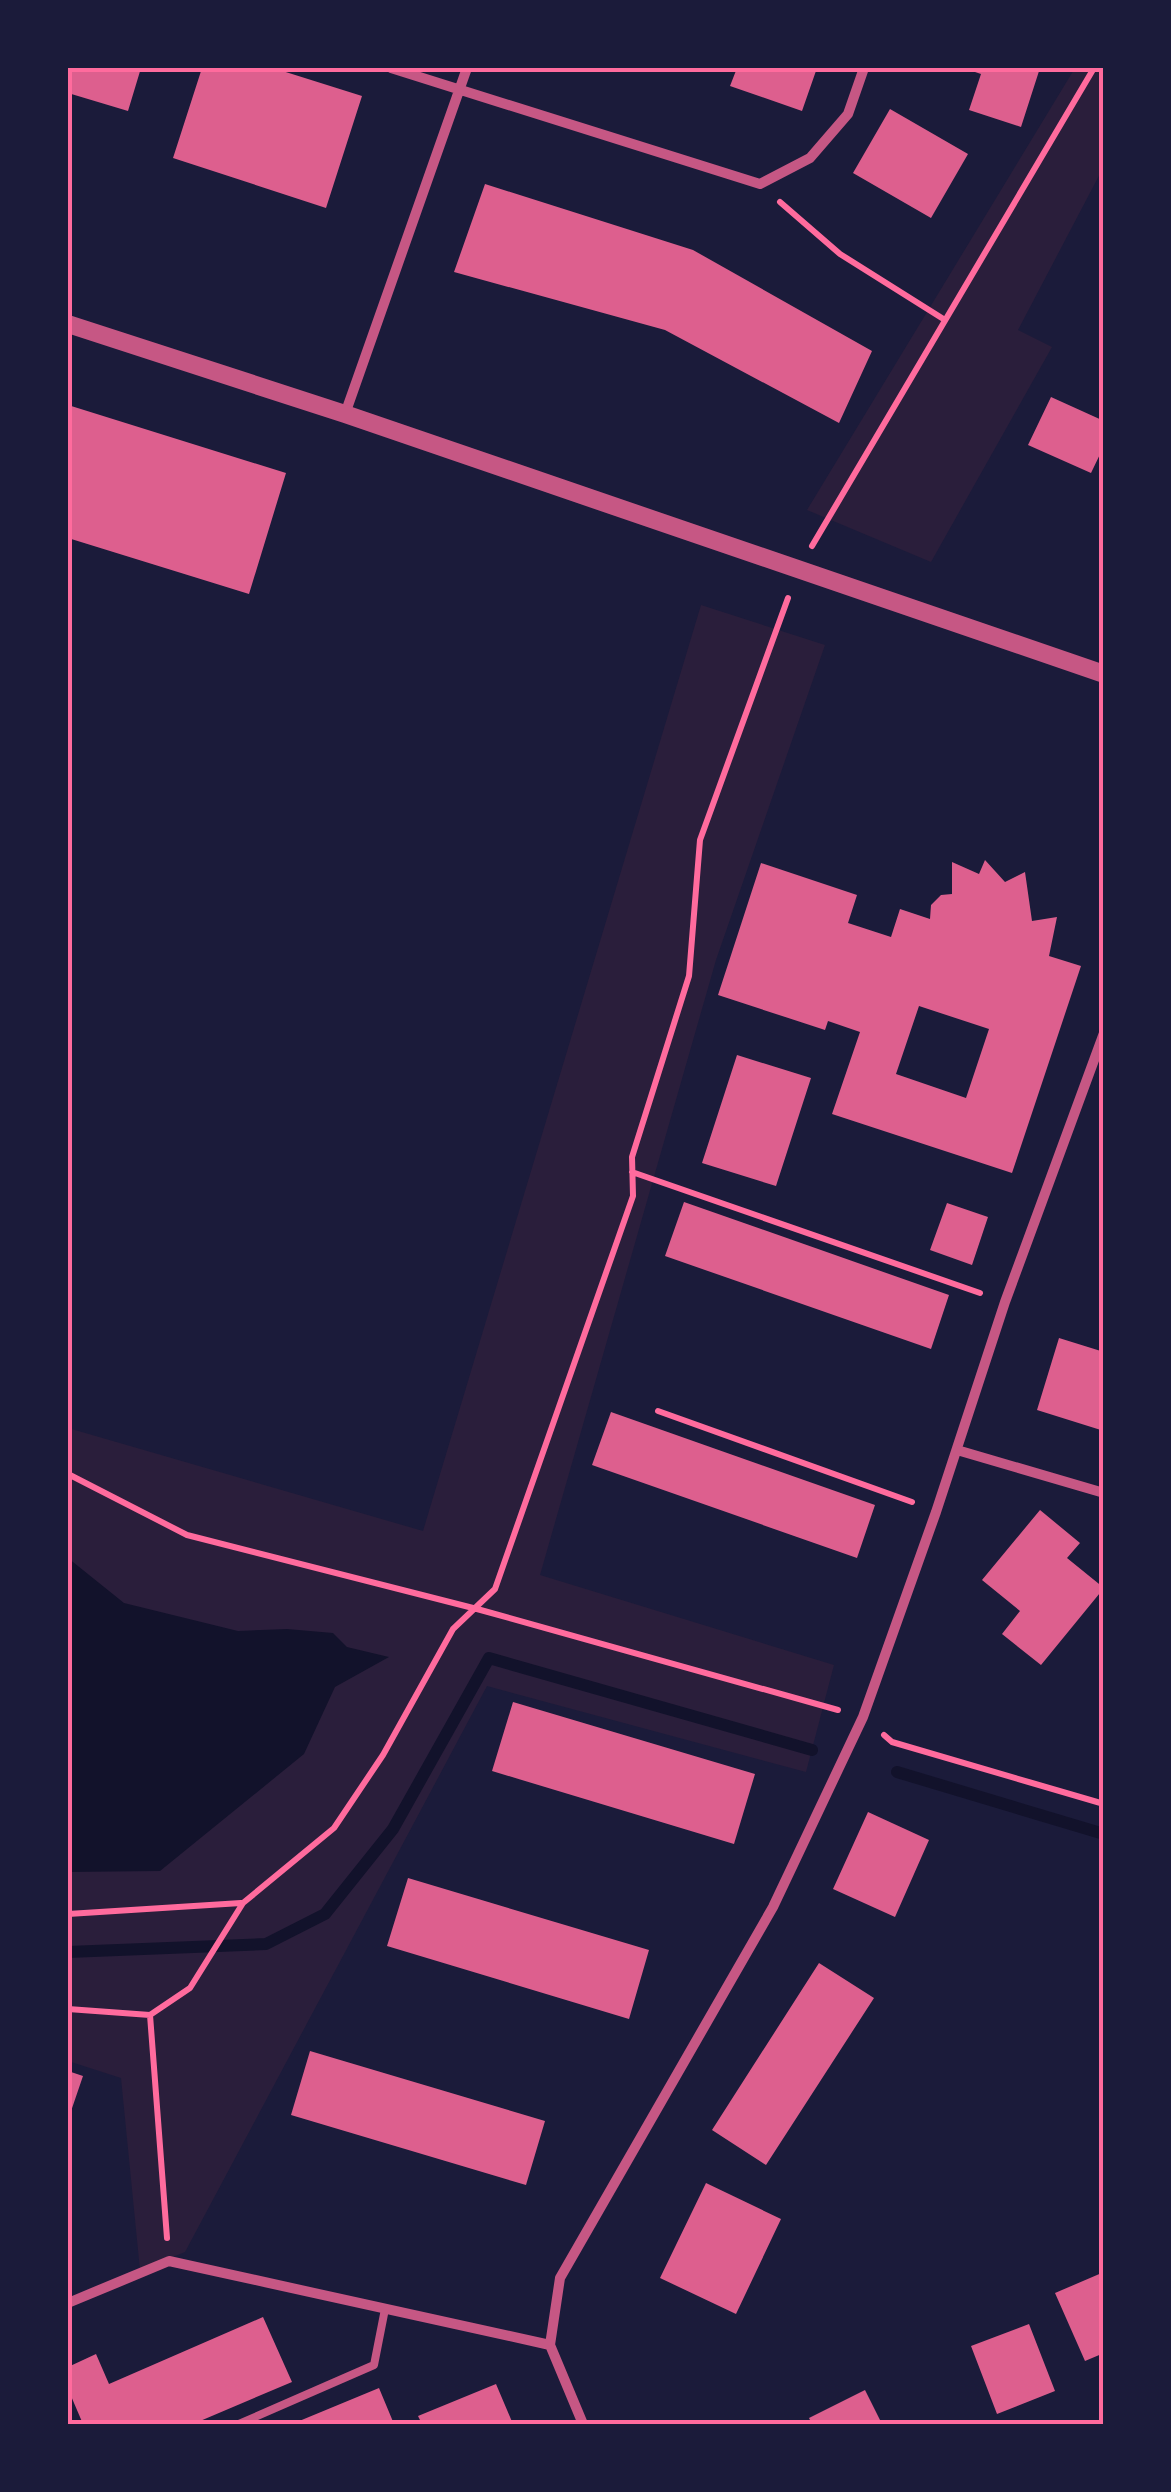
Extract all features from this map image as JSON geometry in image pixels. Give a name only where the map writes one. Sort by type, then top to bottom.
[{"type":"street","points":[[391,68],[760,184],[810,158],[848,114],[864,68]]},
{"type":"street","points":[[346,414],[467,68]]},
{"type":"street","points":[[68,324],[346,414],[1104,674]]},
{"type":"street","points":[[583,2424],[550,2345],[560,2278],[774,1906],[863,1718],[958,1450],[1004,1302],[1104,1033]]},
{"type":"street","points":[[958,1450],[1104,1493]]},
{"type":"street","points":[[68,2303],[169,2261],[550,2345]]},
{"type":"lane","points":[[239,2424],[374,2365],[385,2309]]},
{"type":"path","points":[[68,2009],[150,2015],[190,1988],[243,1903],[334,1828],[383,1755],[453,1629],[496,1589],[633,1196],[632,1158],[689,976],[700,840],[799,569],[1094,68]]},
{"type":"path","points":[[760,184],[840,254],[945,320]]},
{"type":"path","points":[[632,1172],[1004,1302]]},
{"type":"path","points":[[658,1411],[936,1512]]},
{"type":"path","points":[[68,1474],[187,1535],[477,1609],[863,1718],[892,1742],[1104,1804]]},
{"type":"path","points":[[68,1914],[243,1903]]},
{"type":"path","points":[[150,2015],[169,2261]]},
{"type":"shaded area","points":[[1075,68],[1103,68],[1103,168],[1018,330],[1052,347],[931,562],[807,510]]},
{"type":"shaded area","points":[[701,605],[825,645],[716,960],[540,1575],[834,1665],[806,1772],[487,1686],[185,2252],[140,2270],[121,2078],[68,2061],[68,1428],[423,1531]]},
{"type":"shaded area","points":[[68,1558],[124,1603],[238,1631],[287,1629],[333,1633],[347,1647],[389,1657],[335,1687],[304,1754],[160,1871],[68,1872]]},
{"type":"building","points":[[68,68],[141,68],[128,111],[68,93]]},
{"type":"building","points":[[202,68],[273,68],[362,96],[326,208],[173,158]]},
{"type":"building","points":[[737,68],[817,68],[802,111],[730,86]]},
{"type":"building","points":[[963,68],[1040,68],[1021,127],[969,110],[981,74]]},
{"type":"building","points":[[890,109],[968,154],[931,218],[853,173]]},
{"type":"building","points":[[485,184],[693,250],[872,351],[839,423],[665,330],[454,272]]},
{"type":"building","points":[[1051,397],[1104,421],[1104,446],[1091,473],[1028,445]]},
{"type":"building","points":[[68,405],[286,473],[249,594],[68,538]]},
{"type":"building","points":[[985,860],[1005,882],[1025,872],[1032,921],[1057,917],[1049,956],[1081,966],[1012,1173],[832,1114],[860,1032],[828,1021],[825,1030],[718,995],[761,863],[857,895],[848,923],[891,937],[900,909],[930,919],[931,905],[941,895],[952,894],[952,862],[979,874]],"holes":[[[919,1006],[989,1029],[966,1098],[896,1074]]]},
{"type":"building","points":[[737,1055],[811,1078],[776,1186],[702,1163]]},
{"type":"building","points":[[684,1202],[949,1295],[931,1349],[665,1256]]},
{"type":"building","points":[[947,1203],[988,1217],[972,1265],[930,1250]]},
{"type":"building","points":[[1059,1338],[1104,1352],[1104,1431],[1037,1410]]},
{"type":"building","points":[[611,1412],[875,1505],[857,1558],[592,1465]]},
{"type":"building","points":[[1040,1510],[1080,1543],[1067,1558],[1104,1588],[1041,1665],[1002,1634],[1020,1611],[982,1580]]},
{"type":"building","points":[[513,1702],[755,1774],[734,1844],[492,1771]]},
{"type":"building","points":[[868,1812],[929,1840],[895,1917],[833,1889]]},
{"type":"building","points":[[408,1878],[649,1950],[629,2019],[387,1946]]},
{"type":"building","points":[[819,1963],[874,1998],[766,2165],[712,2130]]},
{"type":"building","points":[[310,2051],[545,2121],[526,2185],[291,2115]]},
{"type":"building","points":[[68,2071],[83,2076],[68,2120]]},
{"type":"building","points":[[706,2183],[781,2219],[736,2314],[660,2278]]},
{"type":"building","points":[[1104,2272],[1104,2353],[1085,2361],[1055,2293]]},
{"type":"building","points":[[263,2317],[292,2382],[193,2424],[83,2424],[68,2389],[68,2367],[96,2354],[109,2384]]},
{"type":"building","points":[[1029,2324],[1055,2391],[997,2414],[971,2346]]},
{"type":"building","points":[[496,2384],[513,2424],[422,2424],[418,2416]]},
{"type":"building","points":[[379,2388],[394,2424],[292,2424]]},
{"type":"building","points":[[865,2390],[882,2424],[812,2424],[809,2418]]},
{"type":"waterway","points":[[68,1952],[266,1944],[325,1914],[393,1829],[489,1658],[812,1750]]},
{"type":"waterway","points":[[897,1772],[1104,1834]]}]
